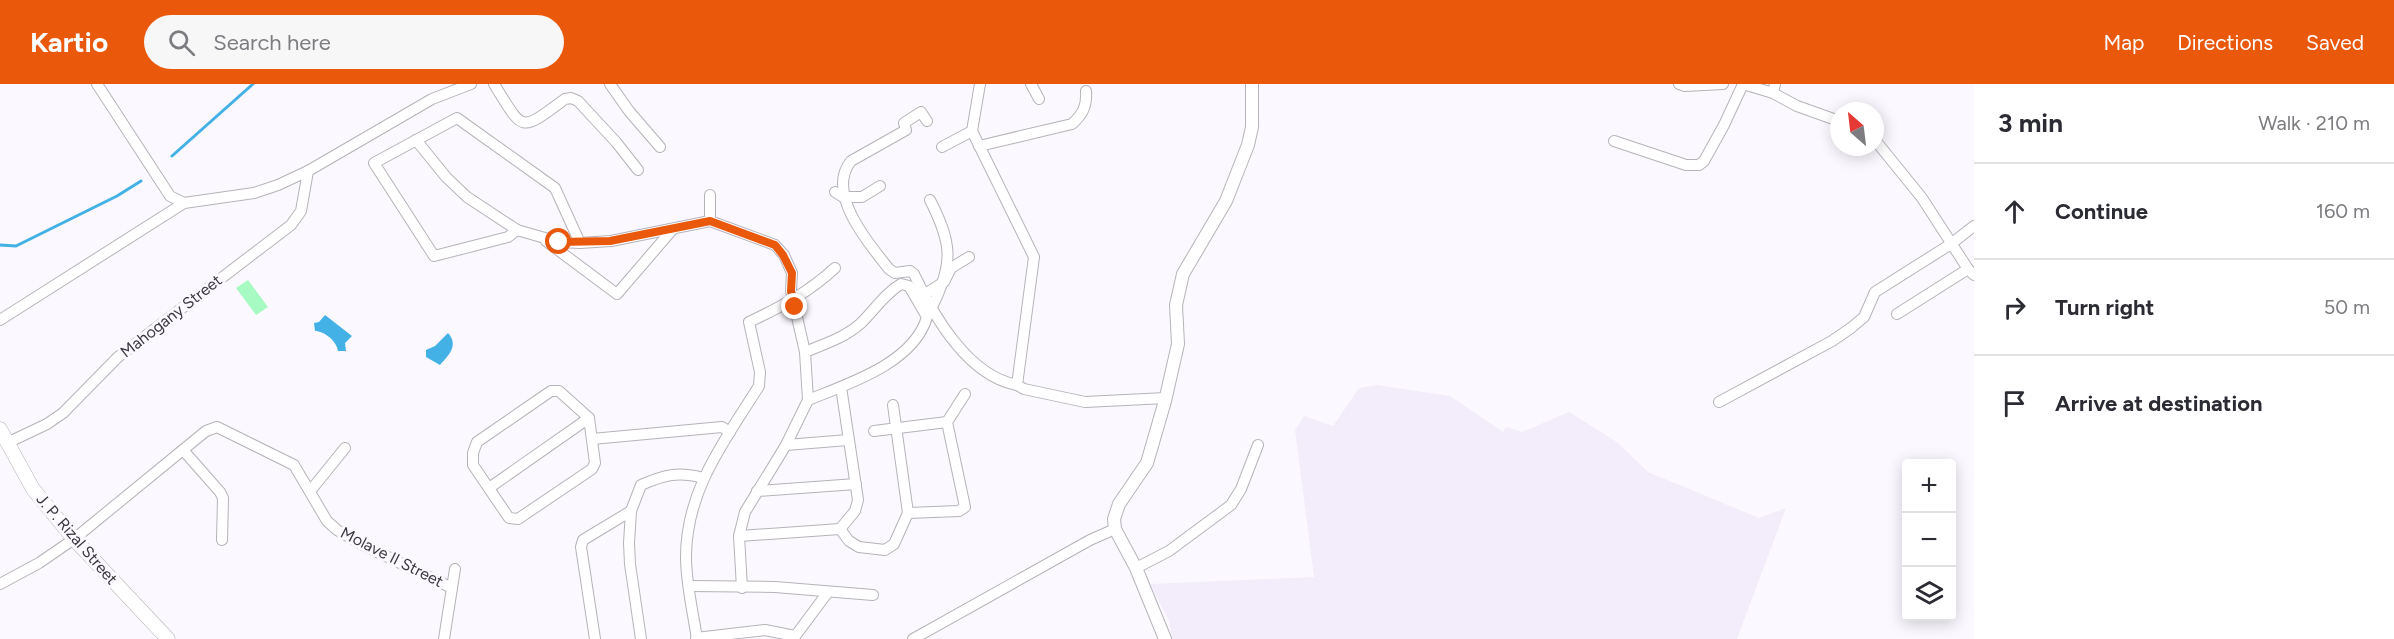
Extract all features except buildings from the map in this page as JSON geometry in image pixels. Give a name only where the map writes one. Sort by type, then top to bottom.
[{"type":"main road","name":"J. P. Rizal Street","points":[[0,429],[33,489],[74,539],[163,637]]},
{"type":"street","points":[[97,84],[170,196],[184,203]]},
{"type":"street","points":[[0,320],[184,203],[254,194],[308,171],[432,99],[471,84]]},
{"type":"street","points":[[494,84],[517,121],[524,124],[535,121],[565,99],[571,98],[578,101],[638,170]]},
{"type":"street","points":[[610,84],[629,111],[660,147]]},
{"type":"street","points":[[1031,84],[1039,99]]},
{"type":"street","points":[[1165,639],[1136,568],[1115,529],[1114,519],[1119,504],[1147,463],[1166,398],[1178,344],[1176,305],[1178,290],[1184,274],[1226,201],[1248,145],[1252,127],[1252,84]]},
{"type":"street","points":[[1679,84],[1685,86],[1723,84]]},
{"type":"street","points":[[1735,84],[1774,88],[1797,106],[1830,118]]},
{"type":"street","points":[[1614,141],[1686,165],[1699,165],[1704,161],[1724,125],[1743,84]]},
{"type":"street","points":[[982,87],[972,131],[1034,257],[1017,385]]},
{"type":"street","points":[[979,146],[1072,124],[1081,116],[1087,103],[1086,91]]},
{"type":"street","points":[[927,121],[921,111],[903,124],[906,130],[851,161],[845,168],[839,194],[889,269],[895,273],[910,271],[914,274],[932,307],[964,355],[978,368],[1024,389],[1085,402],[1166,398]]},
{"type":"street","points":[[517,230],[508,237],[434,256],[374,163],[457,118],[555,188],[580,243]]},
{"type":"street","points":[[942,147],[972,131]]},
{"type":"street","points":[[416,140],[446,177],[467,197],[517,230],[559,242],[580,243],[610,241],[710,221],[775,245],[783,255],[792,273],[791,291],[805,352],[808,400],[786,445],[745,512],[739,536],[742,588]]},
{"type":"street","points":[[1884,151],[1922,198],[1971,272],[1897,314]]},
{"type":"street","name":"Mahogany Street","points":[[7,443],[47,424],[63,413],[118,357],[291,225],[301,211],[308,171]]},
{"type":"street","points":[[839,194],[862,197],[880,186]]},
{"type":"street","points":[[710,195],[710,221]]},
{"type":"street","points":[[925,294],[944,282],[948,260],[943,224],[930,200]]},
{"type":"street","points":[[1719,402],[1832,341],[1851,328],[1864,317],[1875,292],[1951,244],[1974,226]]},
{"type":"street","points":[[540,237],[616,294],[672,230]]},
{"type":"street","points":[[932,307],[951,268],[969,257]]},
{"type":"street","points":[[828,592],[794,637],[765,630],[697,639],[686,558],[688,527],[693,502],[703,478],[759,386],[760,372],[749,322],[793,300],[816,285],[835,268]]},
{"type":"street","points":[[805,352],[834,341],[859,325],[894,288],[901,284],[909,286],[927,317],[924,328],[906,349],[876,371],[808,400]]},
{"type":"street","points":[[739,536],[840,529],[855,511],[858,500],[841,387]]},
{"type":"street","points":[[551,391],[559,391],[588,418],[592,439],[595,463],[592,469],[518,519],[509,518],[473,465],[473,453],[477,442],[551,391]]},
{"type":"street","points":[[908,513],[959,511],[966,507],[947,423],[965,394]]},
{"type":"street","points":[[840,529],[849,542],[859,547],[885,550],[894,544],[908,513],[893,405]]},
{"type":"street","points":[[489,488],[588,418]]},
{"type":"street","points":[[874,431],[947,423]]},
{"type":"street","name":"Molave II Street","points":[[0,584],[39,563],[74,539],[206,431],[217,427],[294,465],[311,490],[327,521],[337,530],[452,588],[444,639]]},
{"type":"street","points":[[592,439],[722,427],[730,432]]},
{"type":"street","points":[[786,445],[848,440]]},
{"type":"street","points":[[1136,568],[1169,551],[1231,505],[1241,489],[1258,445]]},
{"type":"street","points":[[311,490],[345,448]]},
{"type":"street","points":[[183,450],[223,498],[222,540]]},
{"type":"street","points":[[641,639],[630,564],[630,511],[641,485],[664,474],[703,478]]},
{"type":"street","points":[[757,491],[856,484]]},
{"type":"street","points":[[595,639],[581,547],[583,540],[630,511]]},
{"type":"street","points":[[913,639],[1090,540],[1115,529]]},
{"type":"street","points":[[452,588],[455,569]]},
{"type":"street","points":[[690,586],[775,587],[873,596]]},
{"type":"shaded area","points":[[1377,385],[1450,396],[1503,432],[1506,427],[1522,432],[1569,412],[1617,442],[1648,472],[1759,518],[1786,508],[1737,639],[1172,639],[1169,621],[1150,584],[1314,577],[1295,430],[1304,416],[1333,426],[1359,388]]},
{"type":"green space","points":[[248,280],[268,307],[256,315],[236,288]]},
{"type":"water","points":[[325,315],[352,336],[345,343],[346,351],[338,351],[330,337],[315,331],[314,323],[319,322]]},
{"type":"water","points":[[448,333],[453,342],[452,350],[440,365],[426,357],[426,350],[435,346]]},
{"type":"waterway","points":[[172,156],[253,84]]},
{"type":"waterway","points":[[0,245],[16,246],[117,196],[141,181]]},
{"type":"route","points":[[559,242],[610,241],[710,221],[775,245],[792,273],[791,291],[795,307]]}]
